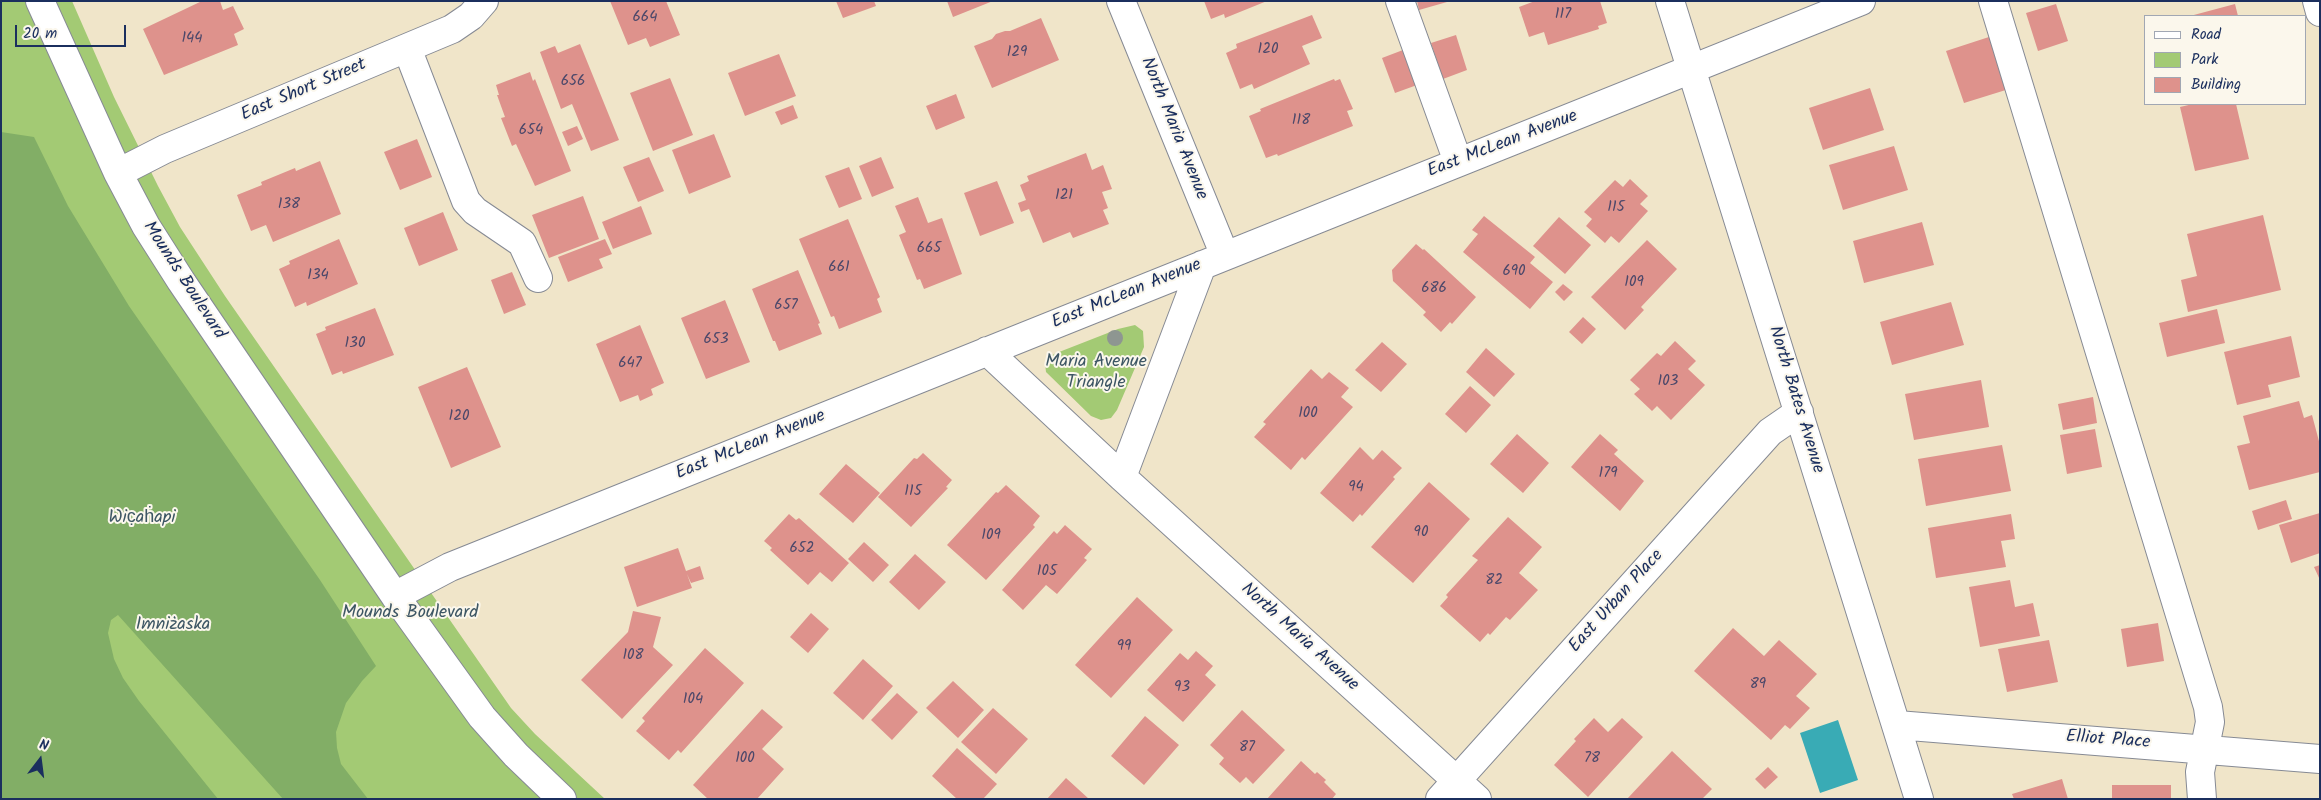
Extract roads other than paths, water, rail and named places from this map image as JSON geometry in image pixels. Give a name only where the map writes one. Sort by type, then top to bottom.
[{"type":"street","name":"Mounds Boulevard","points":[[40,1],[118,173],[146,226],[181,282],[395,596],[482,717],[516,755],[562,799]]},
{"type":"street","name":"East Short Street","points":[[118,173],[165,149],[458,26],[484,1]]},
{"type":"street","name":"North Maria Avenue","points":[[1121,1],[1214,260]]},
{"type":"street","points":[[1400,1],[1458,162]]},
{"type":"street","name":"North Bates Avenue","points":[[1670,1],[1919,799]]},
{"type":"street","name":"East McLean Avenue","points":[[395,596],[450,566],[1458,162],[1692,71],[1861,1]]},
{"type":"street","points":[[1993,1],[2208,707],[2210,722],[2200,772],[2202,799]]},
{"type":"street","points":[[2317,1],[2320,12]]},
{"type":"street","points":[[407,48],[468,204],[522,243],[538,278]]},
{"type":"street","points":[[1122,477],[1214,260]]},
{"type":"street","name":"North Maria Avenue","points":[[987,351],[1122,477],[1449,790],[1477,799]]},
{"type":"street","name":"East Urban Place","points":[[1449,790],[1770,432],[1799,412]]},
{"type":"street","name":"Elliot Place","points":[[1897,725],[2320,759]]},
{"type":"water","points":[[1838,720],[1858,780],[1820,793],[1800,733]]},
{"type":"park label","name":"Maria Avenue Triangle","points":[[1096,373]]},
{"type":"park label","name":"Wic̣aḣapi","points":[[142,519]]},
{"type":"park label","name":"Imniżaska","points":[[173,626]]}]
